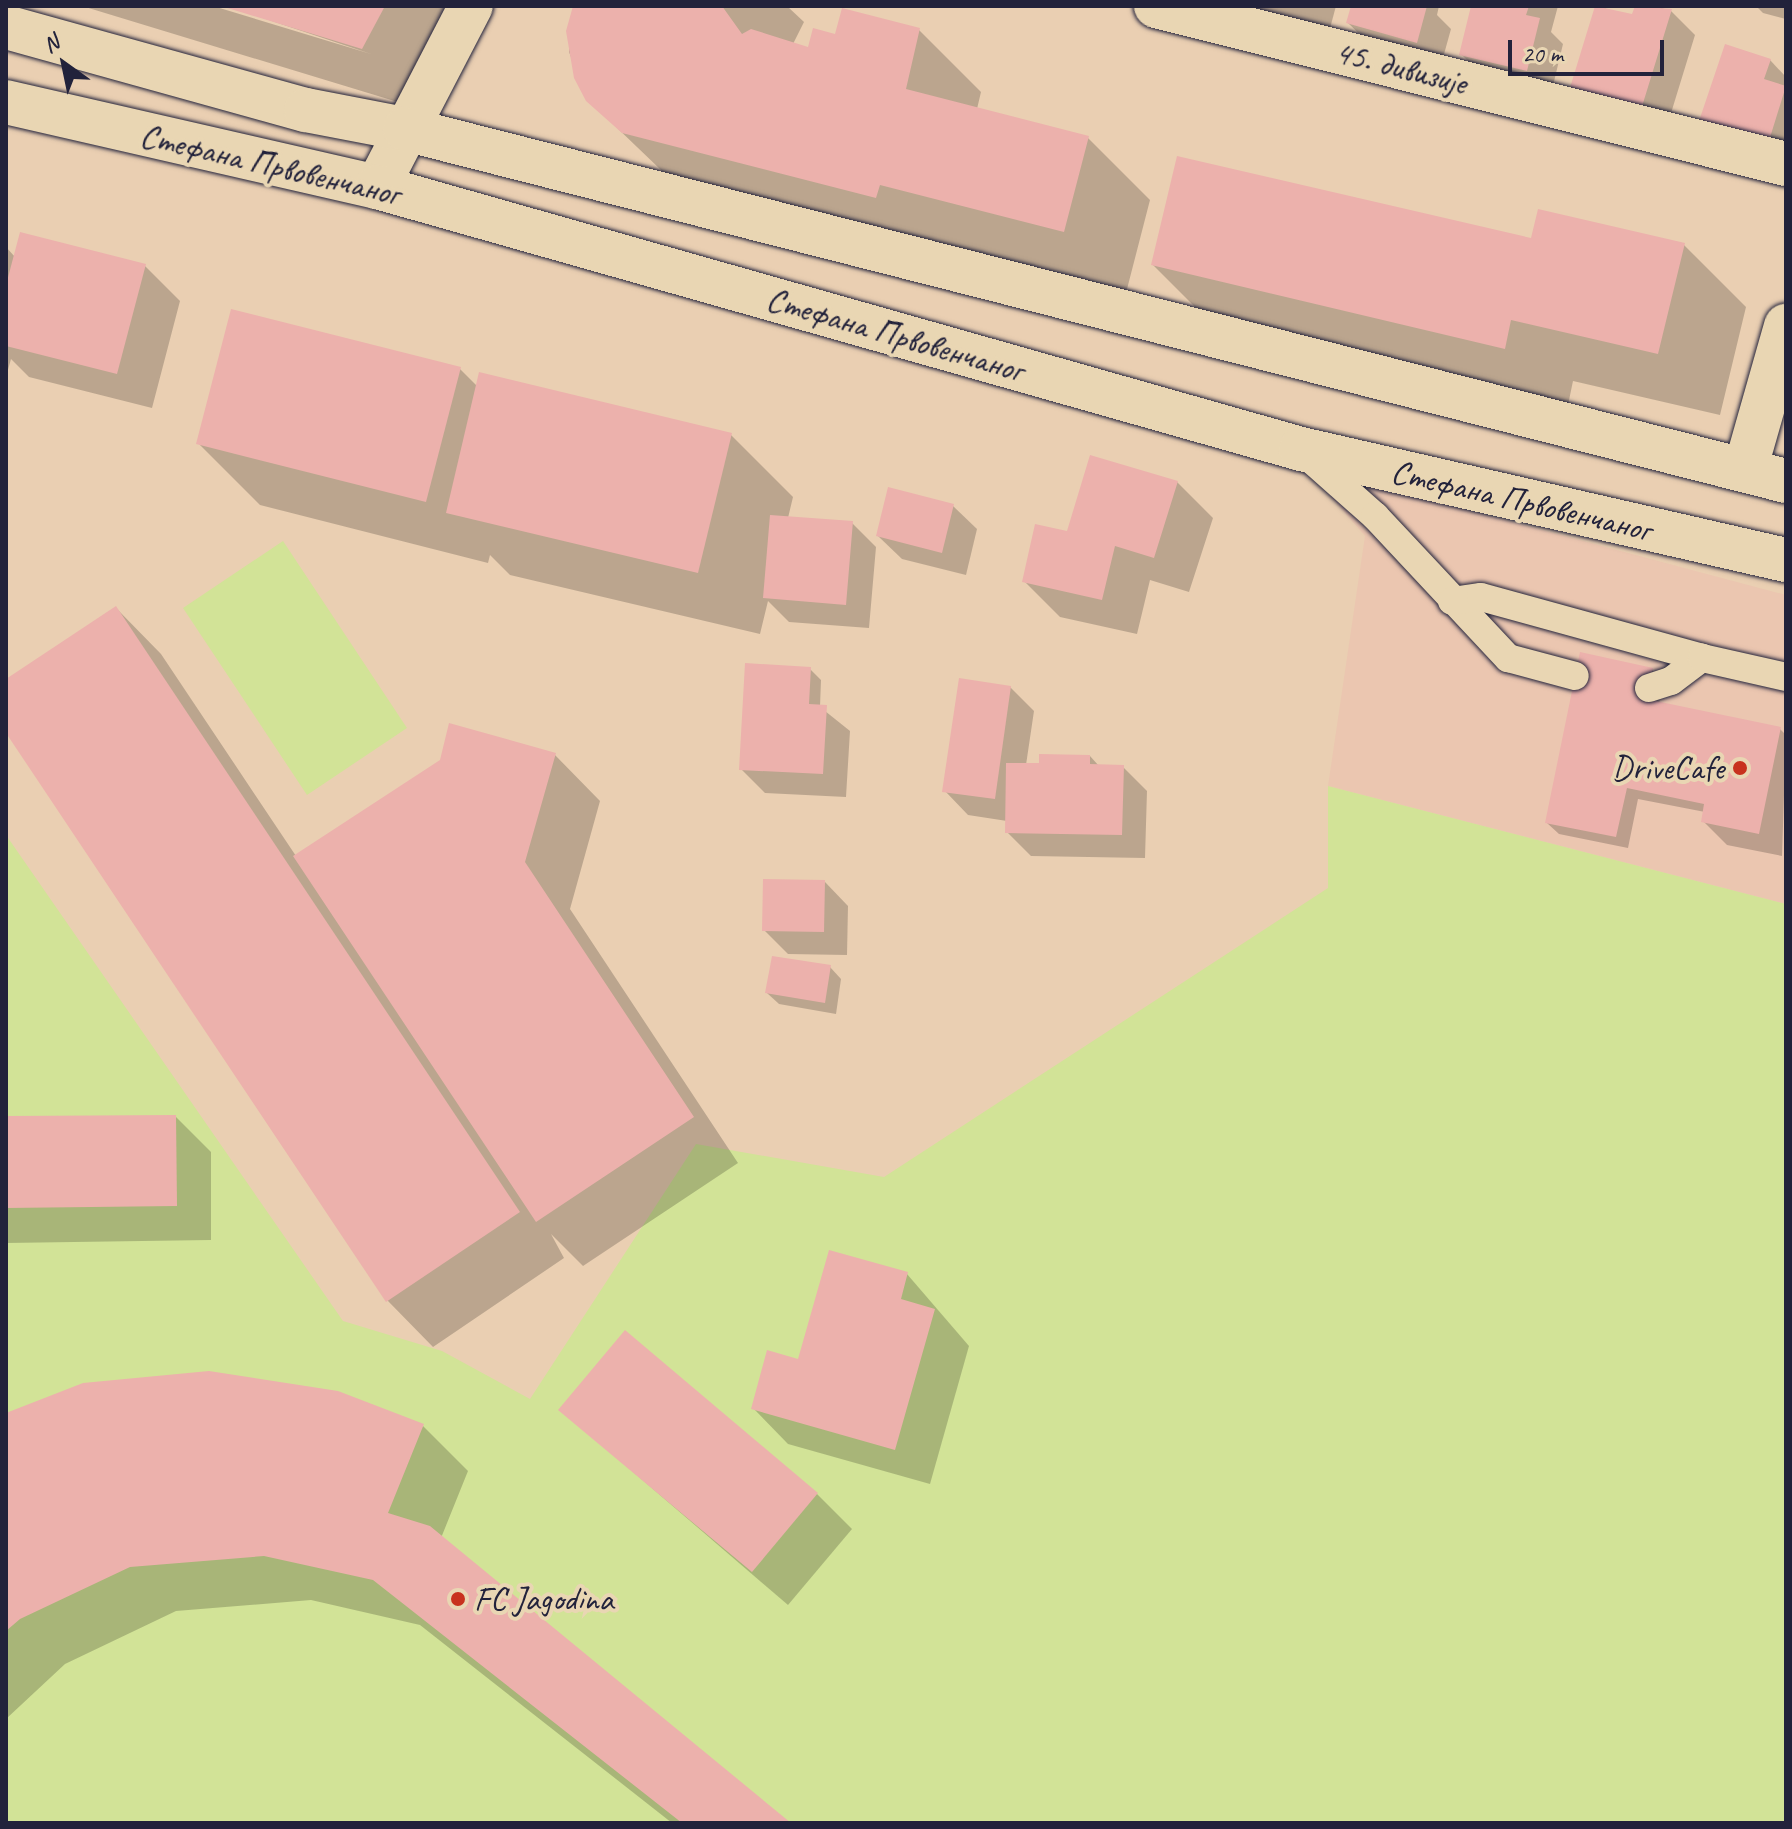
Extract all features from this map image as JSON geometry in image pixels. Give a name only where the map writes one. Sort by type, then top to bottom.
[{"type":"street","points":[[377,187],[471,6]]},
{"type":"street","name":"45. дивизије","points":[[1156,6],[1786,164]]},
{"type":"street","name":"Стефана Првовенчаног","points":[[6,27],[306,110],[405,129],[1786,481]]},
{"type":"street","name":"Стефана Првовенчаног","points":[[6,102],[377,187],[1301,449],[1786,560]]},
{"type":"street","points":[[1745,470],[1786,326]]},
{"type":"lane","points":[[1301,449],[1375,516],[1508,658],[1575,676]]},
{"type":"lane","points":[[1452,601],[1481,597],[1702,658],[1786,677]]},
{"type":"lane","points":[[1649,688],[1671,681],[1702,658]]},
{"type":"shaded area","points":[[1305,467],[1786,595],[1786,904],[1328,786],[1365,536]]},
{"type":"green space","points":[[283,541],[407,728],[307,795],[183,608]]},
{"type":"green space","points":[[1328,786],[1786,904],[1786,1823],[6,1823],[6,835],[343,1321],[442,1351],[530,1399],[696,1144],[884,1177],[1328,888]]},
{"type":"building","points":[[221,6],[385,6],[362,49]]},
{"type":"building","points":[[573,6],[722,6],[742,34],[751,29],[808,47],[813,28],[835,34],[842,8],[920,28],[906,89],[1089,136],[1064,232],[880,185],[876,198],[622,133],[586,101],[574,78],[566,31]]},
{"type":"building","points":[[1351,6],[1427,6],[1417,43],[1346,23]]},
{"type":"building","points":[[1471,6],[1529,6],[1526,15],[1540,18],[1527,71],[1459,55]]},
{"type":"building","points":[[1595,6],[1632,14],[1635,6],[1672,9],[1640,113],[1569,91]]},
{"type":"building","points":[[1725,44],[1771,59],[1764,79],[1786,86],[1768,144],[1699,121]]},
{"type":"building","points":[[1177,156],[1531,238],[1538,209],[1685,243],[1658,354],[1511,320],[1505,349],[1151,265]]},
{"type":"building","points":[[20,232],[146,264],[117,374],[6,346],[6,285]]},
{"type":"building","points":[[231,309],[461,367],[426,502],[196,444]]},
{"type":"building","points":[[479,372],[732,433],[698,573],[446,513]]},
{"type":"building","points":[[1090,455],[1178,481],[1154,558],[1115,546],[1102,600],[1022,582],[1035,524],[1067,531]]},
{"type":"building","points":[[888,487],[954,504],[942,553],[876,536]]},
{"type":"building","points":[[770,515],[853,521],[846,605],[763,598]]},
{"type":"building","points":[[116,606],[520,1212],[386,1302],[6,733],[6,679]]},
{"type":"building","points":[[1580,652],[1653,668],[1646,699],[1781,727],[1759,834],[1701,822],[1704,804],[1627,788],[1616,837],[1545,823]]},
{"type":"building","points":[[745,663],[811,667],[809,704],[827,705],[823,774],[739,770]]},
{"type":"building","points":[[959,678],[1011,686],[995,799],[942,792]]},
{"type":"building","points":[[449,723],[556,753],[525,862],[694,1117],[536,1222],[293,856],[440,760]]},
{"type":"building","points":[[1039,754],[1090,755],[1090,764],[1124,765],[1122,835],[1005,833],[1006,763],[1039,763]]},
{"type":"building","points":[[763,879],[825,880],[824,932],[762,931]]},
{"type":"building","points":[[772,956],[831,965],[825,1003],[765,993]]},
{"type":"building","points":[[176,1115],[177,1206],[6,1208],[6,1116]]},
{"type":"building","points":[[829,1250],[908,1272],[901,1299],[935,1309],[895,1450],[751,1409],[767,1350],[798,1359]]},
{"type":"building","points":[[625,1330],[818,1493],[752,1572],[558,1410]]},
{"type":"building","name":"FC Jagodina","points":[[209,1371],[338,1391],[424,1424],[388,1513],[430,1526],[791,1823],[682,1823],[373,1580],[264,1556],[130,1567],[20,1619],[6,1631],[6,1413],[83,1383]]},
{"type":"place","name":"DriveCafe","points":[[1740,768]]},
{"type":"place","name":"FC Jagodina","points":[[458,1599]]}]
